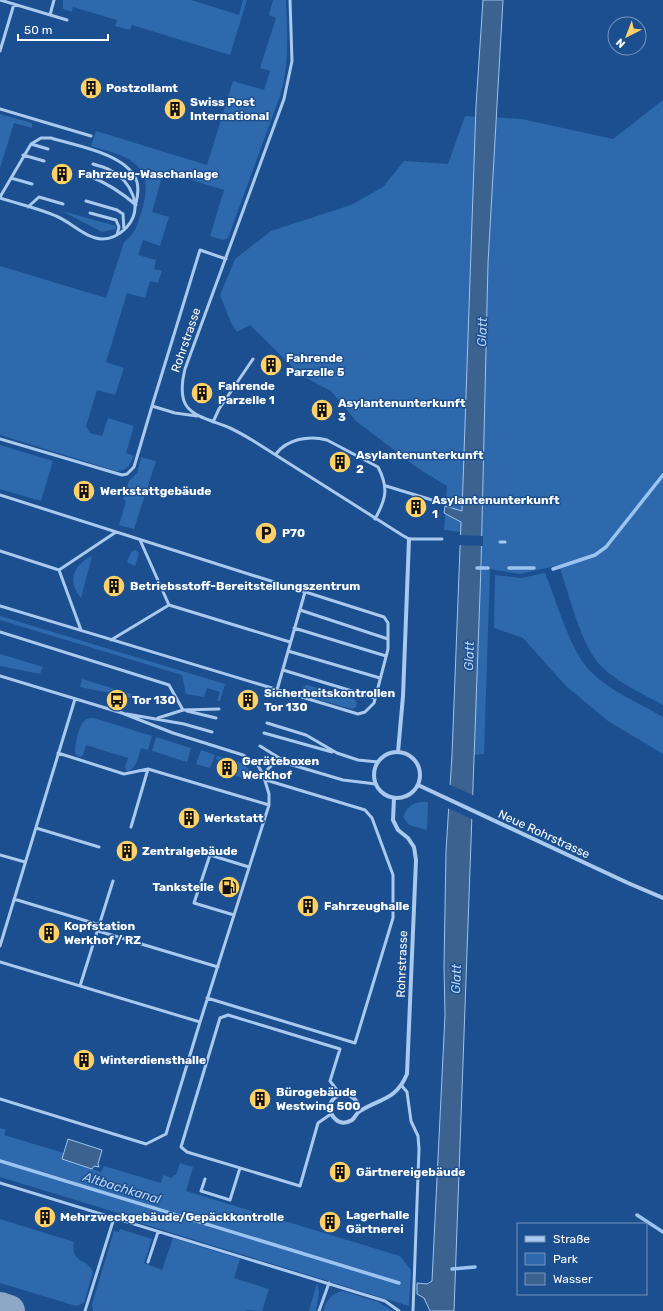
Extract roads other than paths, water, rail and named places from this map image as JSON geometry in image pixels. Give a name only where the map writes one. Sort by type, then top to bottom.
[{"type":"street","points":[[398,752],[403,696],[409,539]]},
{"type":"street","points":[[398,752],[410,756],[418,766],[420,779],[418,785],[411,794],[406,797],[394,798],[383,794],[376,784],[374,773],[378,762],[386,754],[398,752]]},
{"type":"street","name":"Neue Rohrstrasse","points":[[418,785],[496,823],[663,898]]},
{"type":"street","name":"Rohrstrasse","points":[[394,798],[393,820],[398,830],[414,847],[416,860],[407,1074],[402,1086]]},
{"type":"street","points":[[358,1112],[391,1096],[402,1086]]},
{"type":"street","points":[[340,1094],[350,1095],[357,1102],[358,1112],[356,1117],[348,1122],[338,1121],[331,1114],[330,1109],[332,1100],[340,1094]]},
{"type":"lane","points":[[0,0],[67,20]]},
{"type":"lane","points":[[50,15],[54,0]]},
{"type":"lane","name":"Rohrstrasse","points":[[290,0],[292,48],[290,75],[284,99],[185,369],[181,386],[182,398],[189,409],[197,416],[231,428],[276,454],[409,539]]},
{"type":"lane","points":[[0,51],[14,4]]},
{"type":"lane","points":[[0,108],[91,136]]},
{"type":"lane","points":[[41,138],[51,138],[119,160],[129,169],[136,179],[138,192],[132,222],[117,235],[110,238],[100,239],[91,236],[55,215],[0,198],[30,144],[41,138]]},
{"type":"lane","points":[[30,144],[48,149]]},
{"type":"lane","points":[[23,155],[44,161]]},
{"type":"lane","points":[[93,164],[110,170],[118,176],[132,192],[136,205]]},
{"type":"lane","points":[[89,176],[106,182],[136,205]]},
{"type":"lane","points":[[11,178],[32,184]]},
{"type":"lane","points":[[28,207],[39,197],[63,204]]},
{"type":"lane","points":[[86,201],[117,210],[123,214],[124,230]]},
{"type":"lane","points":[[90,213],[116,220],[119,227],[117,235]]},
{"type":"lane","points":[[0,439],[122,475],[127,474],[134,467],[200,250],[226,259]]},
{"type":"lane","points":[[213,422],[219,409],[253,360]]},
{"type":"lane","points":[[152,406],[175,413],[197,416]]},
{"type":"lane","points":[[276,454],[282,447],[301,439],[319,438],[326,440],[378,467],[386,486],[383,504],[376,519]]},
{"type":"lane","points":[[386,486],[432,500]]},
{"type":"lane","points":[[0,495],[384,617],[388,623],[388,639],[386,656],[374,703],[365,712],[358,714],[0,606]]},
{"type":"lane","points":[[58,570],[116,532]]},
{"type":"lane","points":[[139,539],[169,605]]},
{"type":"lane","points":[[409,539],[442,539]]},
{"type":"lane","points":[[500,542],[505,542]]},
{"type":"lane","points":[[0,552],[58,570]]},
{"type":"lane","points":[[58,570],[81,630]]},
{"type":"lane","points":[[277,690],[305,592]]},
{"type":"lane","points":[[111,640],[169,605],[290,642]]},
{"type":"lane","points":[[300,610],[388,639]]},
{"type":"lane","points":[[294,628],[386,656]]},
{"type":"lane","points":[[0,632],[169,685],[183,710],[216,718]]},
{"type":"lane","points":[[288,651],[380,678]]},
{"type":"lane","points":[[283,670],[375,698]]},
{"type":"lane","points":[[0,676],[122,713],[173,733],[243,755],[257,764],[266,780],[269,794],[269,805],[207,998],[166,1134],[146,1144],[0,1099]]},
{"type":"lane","points":[[0,946],[75,699]]},
{"type":"lane","points":[[156,718],[183,710],[219,709]]},
{"type":"lane","points":[[122,713],[156,718],[212,732]]},
{"type":"lane","points":[[267,723],[306,735],[337,753]]},
{"type":"lane","points":[[264,733],[358,760],[378,762]]},
{"type":"lane","points":[[260,746],[289,764],[343,780],[376,784]]},
{"type":"lane","points":[[58,754],[124,774],[148,769],[269,805]]},
{"type":"lane","points":[[263,774],[272,764],[289,764]]},
{"type":"lane","points":[[131,827],[148,769]]},
{"type":"lane","points":[[207,998],[355,1043],[393,918],[393,875],[372,818],[365,810],[266,780]]},
{"type":"lane","points":[[36,828],[99,847]]},
{"type":"lane","points":[[0,855],[25,862]]},
{"type":"lane","points":[[234,915],[194,903],[210,856],[249,867]]},
{"type":"lane","points":[[80,986],[113,882]]},
{"type":"lane","points":[[14,899],[100,925]]},
{"type":"lane","points":[[98,931],[218,967]]},
{"type":"lane","points":[[0,962],[200,1022]]},
{"type":"lane","points":[[331,1114],[318,1123],[300,1186],[187,1152],[181,1147],[220,1018],[228,1015],[340,1049],[330,1081],[340,1094]]},
{"type":"lane","points":[[402,1086],[407,1092],[411,1121],[418,1136],[419,1149],[413,1311]]},
{"type":"lane","points":[[205,1178],[201,1191],[230,1200],[240,1168]]},
{"type":"lane","points":[[0,1183],[385,1301],[398,1311]]},
{"type":"lane","points":[[85,1311],[114,1218]]},
{"type":"lane","points":[[148,1262],[158,1232]]},
{"type":"lane","points":[[319,1311],[329,1283]]},
{"type":"water","name":"Glatt","points":[[483,0],[503,0],[488,263],[481,566],[454,1311],[430,1311],[424,1298],[417,1294],[417,1283],[427,1284],[432,1281],[445,1015],[444,966],[446,851],[452,755],[461,522],[444,513],[445,506],[462,511],[476,106]]},
{"type":"water","points":[[68,1139],[102,1150],[98,1164],[99,1167],[94,1166],[92,1169],[62,1159]]},
{"type":"waterway","points":[[553,569],[595,555],[606,547],[663,475]]},
{"type":"waterway","points":[[477,568],[488,568]]},
{"type":"waterway","points":[[509,568],[534,568]]},
{"type":"waterway","name":"Altbachkanal","points":[[0,1161],[399,1283]]},
{"type":"waterway","points":[[637,1215],[663,1232]]},
{"type":"waterway","points":[[452,1269],[475,1267]]},
{"type":"place","name":"Postzollamt","points":[[91,88]]},
{"type":"place","name":"Swiss Post International","points":[[175,109]]},
{"type":"place","name":"Fahrzeug-Waschanlage","points":[[62,174]]},
{"type":"place","name":"Fahrende Parzelle 5","points":[[271,365]]},
{"type":"place","name":"Fahrende Parzelle 1","points":[[202,393]]},
{"type":"place","name":"Asylantenunterkunft 3","points":[[322,410]]},
{"type":"place","name":"Asylantenunterkunft 2","points":[[340,462]]},
{"type":"place","name":"Werkstattgebäude","points":[[84,491]]},
{"type":"place","name":"Asylantenunterkunft 1","points":[[416,507]]},
{"type":"place","name":"P70","points":[[266,533]]},
{"type":"place","name":"Betriebsstoff-Bereitstellungszentrum","points":[[114,586]]},
{"type":"place","name":"Tor 130","points":[[117,700]]},
{"type":"place","name":"Sicherheitskontrollen Tor 130","points":[[248,700]]},
{"type":"place","name":"Geräteboxen Werkhof","points":[[227,768]]},
{"type":"place","name":"Werkstatt","points":[[189,818]]},
{"type":"place","name":"Zentralgebäude","points":[[127,851]]},
{"type":"place","name":"Tankstelle","points":[[229,887]]},
{"type":"place","name":"Fahrzeughalle","points":[[308,906]]},
{"type":"place","name":"Kopfstation Werkhof / RZ","points":[[49,933]]},
{"type":"place","name":"Winterdiensthalle","points":[[84,1060]]},
{"type":"place","name":"Bürogebäude Westwing 500","points":[[260,1099]]},
{"type":"place","name":"Gärtnereigebäude","points":[[340,1172]]},
{"type":"place","name":"Mehrzweckgebäude/Gepäckkontrolle","points":[[45,1217]]},
{"type":"place","name":"Lagerhalle Gärtnerei","points":[[330,1222]]}]
